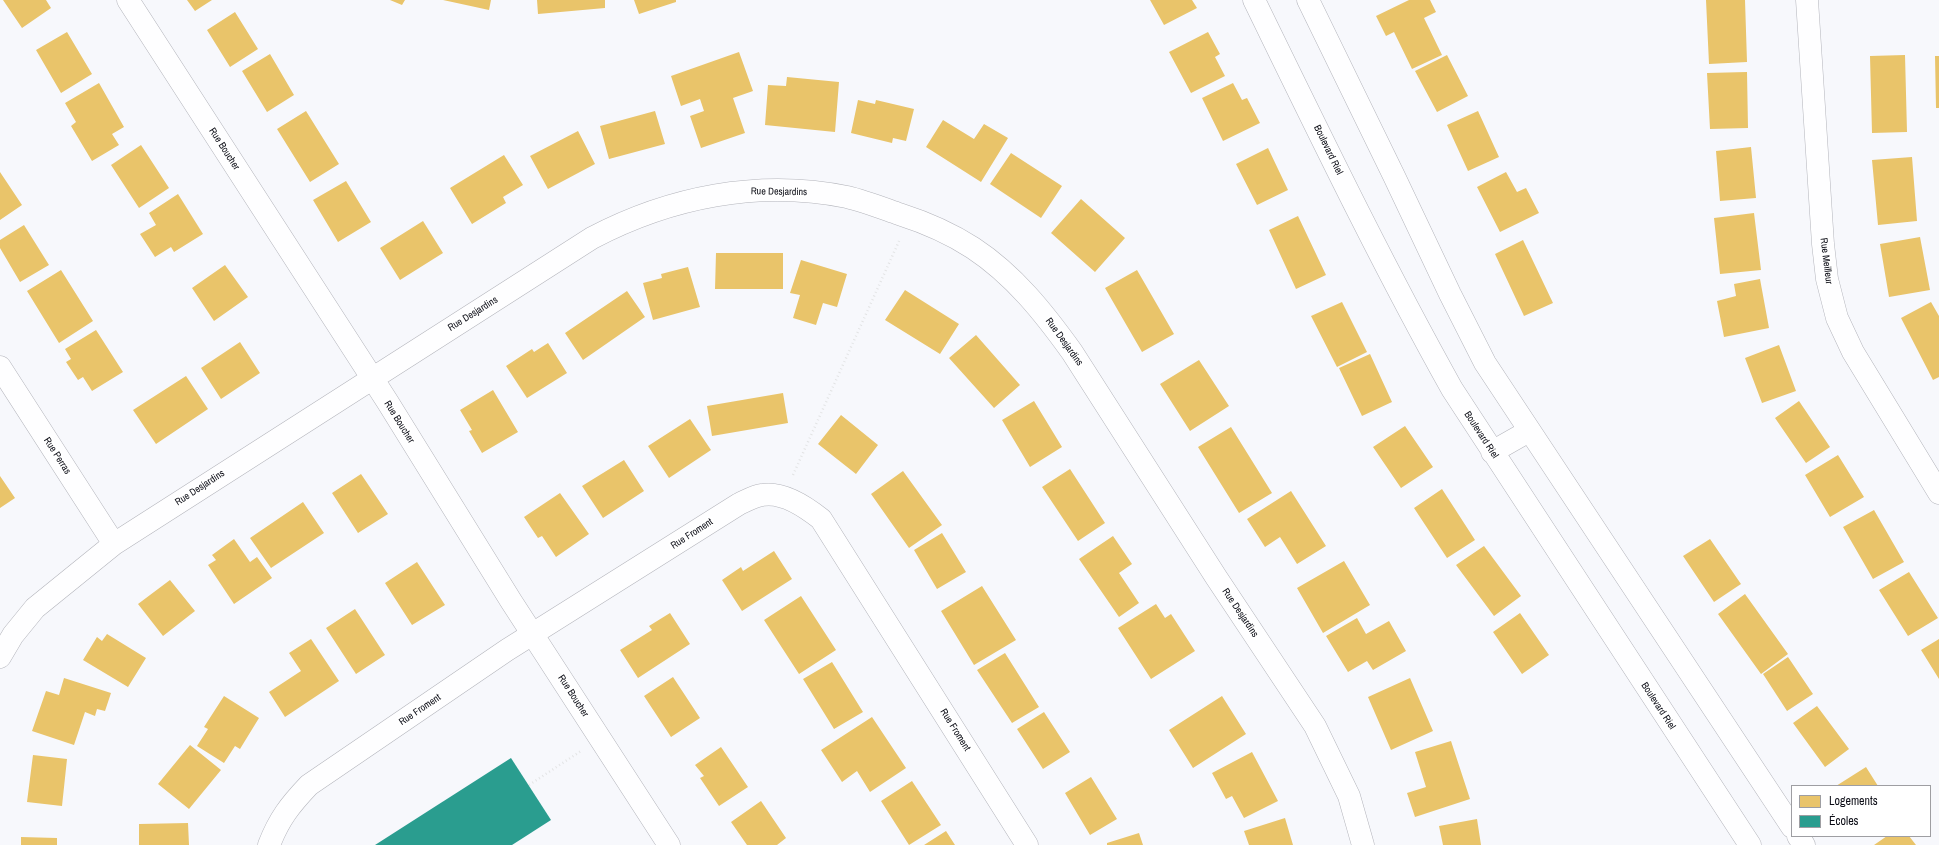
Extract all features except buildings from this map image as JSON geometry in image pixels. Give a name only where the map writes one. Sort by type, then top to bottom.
[{"type":"street","name":"Rue Boucher","points":[[128,0],[372,378],[533,634],[669,845]]},
{"type":"street","name":"Boulevard Riel","points":[[1254,0],[1412,317],[1452,389],[1750,845]]},
{"type":"street","points":[[1308,0],[1482,356],[1529,431],[1791,825]]},
{"type":"street","name":"Rue Meilleur","points":[[1807,0],[1823,244],[1827,279],[1837,318],[1853,352],[1939,493]]},
{"type":"street","name":"Rue Desjardins","points":[[0,657],[13,635],[35,608],[114,544],[592,238],[623,222],[660,208],[734,192],[770,190],[806,192],[847,197],[941,230],[972,248],[1001,270],[1026,293],[1068,346],[1216,577],[1315,726],[1333,759],[1349,796],[1363,845]]},
{"type":"street","name":"Rue Perras","points":[[0,367],[114,544]]},
{"type":"street","points":[[1492,452],[1529,431]]},
{"type":"street","name":"Rue Froment","points":[[269,845],[275,830],[289,806],[309,785],[533,634],[739,504],[762,495],[783,497],[804,505],[821,519],[1027,845]]},
{"type":"path","points":[[783,497],[910,218]]},
{"type":"path","points":[[529,785],[600,738]]}]
